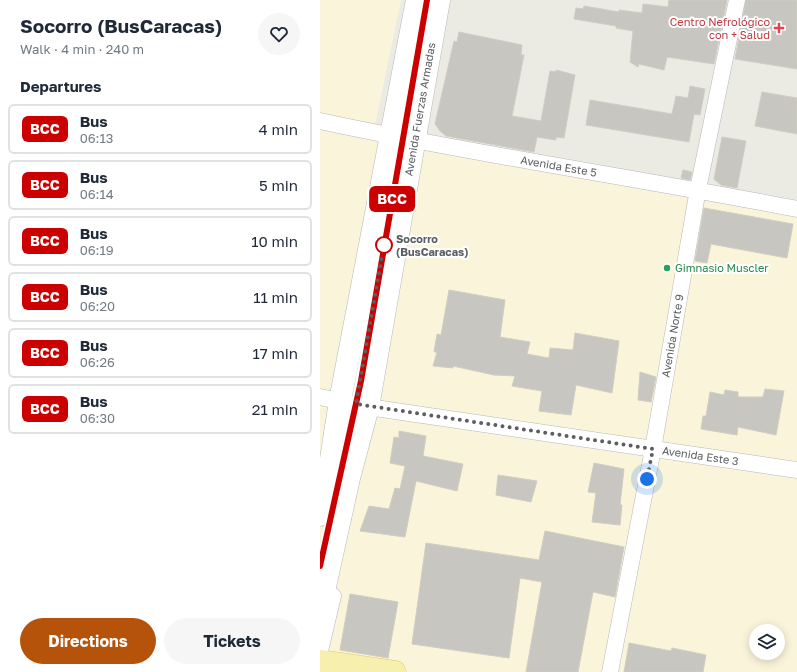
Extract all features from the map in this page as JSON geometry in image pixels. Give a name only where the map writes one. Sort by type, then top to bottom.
[{"type":"main road","name":"Avenida Fuerzas Armadas","points":[[346,402],[403,138],[417,0]]},
{"type":"main road","name":"Avenida Fuerzas Armadas","points":[[346,402],[403,138],[439,0]]},
{"type":"main road","points":[[320,608],[333,475],[346,402]]},
{"type":"main road","points":[[320,515],[333,475],[346,402]]},
{"type":"main road","points":[[320,661],[395,672]]},
{"type":"street","name":"Avenida Norte 9","points":[[610,672],[653,449],[698,189],[737,0]]},
{"type":"street","name":"Avenida Este 5","points":[[320,121],[403,138],[698,189],[797,209]]},
{"type":"street","name":"Avenida Este 3","points":[[346,402],[797,470]]},
{"type":"street","points":[[320,651],[359,481],[346,402]]},
{"type":"lane","points":[[403,138],[422,30]]},
{"type":"lane","points":[[346,402],[349,439]]},
{"type":"shaded area","points":[[320,0],[401,0],[372,139],[797,213],[797,672],[320,672]]},
{"type":"building","points":[[669,0],[727,0],[714,64],[667,57],[664,70],[639,64],[638,67],[630,62],[633,31],[616,28],[616,26],[574,19],[576,8],[583,9],[584,6],[619,12],[619,10],[642,13],[643,4],[668,7]]},
{"type":"building","name":"Centro Nefrológico con + Salud","points":[[746,0],[797,0],[797,69],[735,59]]},
{"type":"building","points":[[459,32],[522,45],[521,55],[524,55],[512,116],[541,121],[550,71],[556,72],[556,70],[575,75],[564,138],[556,137],[556,140],[537,137],[534,152],[446,136],[440,131],[435,124],[454,41],[457,42]]},
{"type":"building","points":[[690,86],[705,89],[700,115],[694,114],[689,142],[586,125],[590,100],[672,114],[676,96],[688,98]]},
{"type":"building","points":[[762,92],[797,98],[797,134],[755,126]]},
{"type":"building","points":[[722,137],[746,141],[737,188],[721,185],[714,179]]},
{"type":"building","points":[[683,170],[692,172],[690,180],[681,178]]},
{"type":"building","points":[[704,208],[793,224],[787,258],[711,244],[707,263],[695,261]]},
{"type":"building","points":[[449,290],[505,300],[500,337],[530,342],[527,354],[549,358],[550,348],[573,350],[575,333],[619,341],[612,393],[576,385],[571,415],[539,411],[542,391],[512,386],[515,376],[494,375],[453,366],[453,368],[433,366],[437,352],[434,352],[437,334],[441,335]]},
{"type":"building","points":[[640,372],[656,377],[651,402],[638,400]]},
{"type":"building","points":[[765,389],[784,391],[776,435],[738,427],[737,435],[701,429],[703,416],[706,416],[710,392],[724,395],[725,390],[738,392],[738,397],[763,397]]},
{"type":"building","points":[[399,431],[426,436],[423,456],[463,464],[457,491],[416,481],[405,537],[360,531],[369,506],[389,509],[395,488],[400,489],[405,466],[390,463],[394,437],[399,438]]},
{"type":"building","points":[[594,463],[624,469],[620,505],[622,505],[620,525],[592,522],[596,493],[588,492]]},
{"type":"building","points":[[498,475],[537,481],[531,502],[496,495]]},
{"type":"building","points":[[545,531],[624,547],[615,597],[593,592],[578,672],[526,672],[542,582],[520,578],[509,658],[412,644],[426,543],[539,560]]},
{"type":"building","points":[[350,594],[398,602],[388,658],[340,650]]},
{"type":"building","points":[[629,643],[671,651],[672,648],[706,655],[703,672],[624,672]]},
{"type":"bus line","name":"BCC","points":[[320,566],[361,381],[427,0]]},
{"type":"place","name":"Centro Nefrológico con + Salud","points":[[779,28]]},
{"type":"place","name":"Socorro (BusCaracas)","points":[[384,245]]},
{"type":"place","name":"Gimnasio Muscler","points":[[667,268]]},
{"type":"route","points":[[384,245],[356,404],[368,408],[653,449],[647,479]]}]
